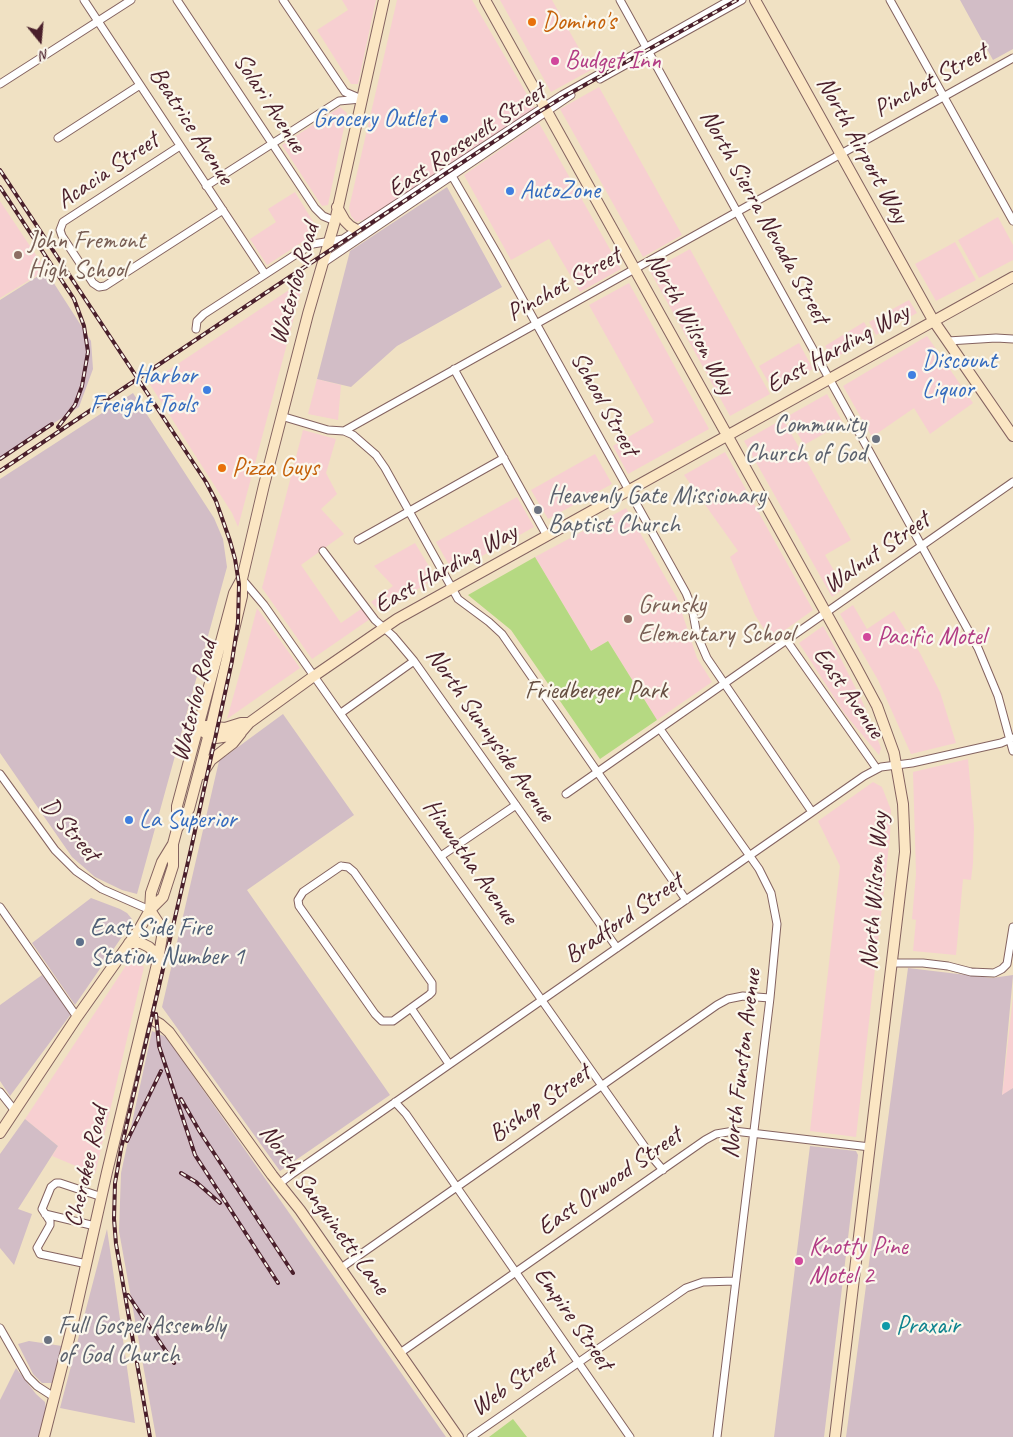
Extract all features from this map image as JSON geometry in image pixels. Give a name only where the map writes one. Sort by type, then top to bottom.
[{"type":"main road","name":"Waterloo Road","points":[[177,829],[189,809],[210,731],[242,596],[242,579],[281,416],[329,242],[361,99],[378,34],[384,0]]},
{"type":"main road","name":"North Wilson Way","points":[[485,0],[827,613],[877,706],[897,765],[905,820],[905,852],[836,1437]]},
{"type":"main road","name":"North Airport Way","points":[[755,0],[933,320],[1013,436]]},
{"type":"main road","points":[[337,207],[345,221],[357,230]]},
{"type":"main road","name":"East Harding Way","points":[[210,731],[216,738],[229,737],[383,628],[1013,277]]},
{"type":"main road","name":"Waterloo Road","points":[[0,1133],[150,910],[163,897],[173,866],[173,844],[177,829],[177,806],[234,593],[242,579]]},
{"type":"main road","points":[[196,784],[211,760],[233,743],[246,726]]},
{"type":"main road","points":[[197,727],[210,731]]},
{"type":"main road","name":"Cherokee Road","points":[[44,1437],[87,1264],[158,960],[162,937],[161,927],[150,910]]},
{"type":"main road","points":[[129,943],[141,943],[149,947],[158,960]]},
{"type":"main road","name":"North Sanguinetti Lane","points":[[146,1016],[156,1021],[169,1032],[279,1184],[300,1210],[458,1437]]},
{"type":"street","name":"Beatrice Avenue","points":[[84,0],[264,274]]},
{"type":"street","points":[[0,84],[131,0]]},
{"type":"street","name":"Solari Avenue","points":[[177,0],[315,208],[323,216],[334,221]]},
{"type":"street","points":[[283,0],[345,92],[361,99]]},
{"type":"street","name":"North Sierra Nevada Street","points":[[620,0],[978,648],[990,672],[1012,739],[1013,751]]},
{"type":"street","name":"East Roosevelt Street","points":[[322,263],[546,109],[730,0]]},
{"type":"street","name":"East Roosevelt Street","points":[[648,49],[742,0]]},
{"type":"street","points":[[890,0],[1013,221]]},
{"type":"street","name":"Pinchot Street","points":[[344,431],[1013,58]]},
{"type":"street","points":[[58,138],[140,85]]},
{"type":"street","points":[[206,186],[339,101],[361,99]]},
{"type":"street","name":"Acacia Street","points":[[180,146],[63,222],[60,230],[62,236],[94,284],[99,287],[105,286],[222,210]]},
{"type":"street","name":"East Roosevelt Street","points":[[196,328],[197,321],[204,314],[313,244],[342,239],[451,173]]},
{"type":"street","name":"School Street","points":[[451,173],[689,599],[703,651],[812,812]]},
{"type":"street","points":[[948,341],[996,338],[1013,339]]},
{"type":"street","points":[[454,369],[547,536]]},
{"type":"street","points":[[281,416],[322,428],[344,431],[353,435],[376,456],[451,589],[460,601],[502,634],[686,900]]},
{"type":"street","points":[[358,540],[504,458]]},
{"type":"street","name":"Walnut Street","points":[[566,794],[1013,482]]},
{"type":"street","name":"North Sunnyside Avenue","points":[[323,551],[375,620],[414,661],[616,948]]},
{"type":"street","name":"Hiawatha Avenue","points":[[242,579],[264,605],[663,1170]]},
{"type":"street","name":"East Avenue","points":[[787,640],[877,769]]},
{"type":"street","points":[[340,713],[414,661]]},
{"type":"street","name":"North Funston Avenue","points":[[660,729],[750,856],[767,884],[775,910],[777,939],[717,1437]]},
{"type":"street","name":"Bradford Street","points":[[279,1184],[864,776],[877,769],[1012,739]]},
{"type":"street","name":"D Street","points":[[0,774],[55,850],[76,871],[102,889],[150,910]]},
{"type":"street","points":[[441,856],[516,805]]},
{"type":"street","points":[[341,866],[348,867],[354,872],[432,983],[429,995],[411,1008],[389,1022],[382,1021],[375,1014],[299,906],[300,896],[341,866]]},
{"type":"street","points":[[0,906],[77,1016]]},
{"type":"street","points":[[892,963],[923,963],[986,974],[999,972],[1007,964],[1013,927]]},
{"type":"street","name":"Bishop Street","points":[[340,1268],[717,1005],[728,999],[743,996],[770,998]]},
{"type":"street","points":[[411,1008],[449,1064]]},
{"type":"street","points":[[0,1092],[15,1111]]},
{"type":"street","name":"Empire Street","points":[[395,1102],[406,1114],[630,1437]]},
{"type":"street","name":"East Orwood Street","points":[[400,1353],[716,1134],[734,1131],[870,1147]]},
{"type":"street","points":[[87,1264],[40,1254],[37,1248],[50,1225],[50,1221],[42,1209],[51,1187],[56,1183],[102,1197]]},
{"type":"street","points":[[45,1214],[95,1226]]},
{"type":"street","name":"Web Street","points":[[471,1437],[686,1288],[703,1282],[735,1281]]},
{"type":"street","points":[[0,1328],[28,1377],[54,1398]]},
{"type":"shaded area","points":[[342,0],[376,0],[358,84],[351,84],[317,30],[348,10]]},
{"type":"shaded area","points":[[397,0],[472,0],[536,110],[364,220],[356,222],[351,216],[349,208]]},
{"type":"shaded area","points":[[500,0],[552,0],[591,70],[551,92]]},
{"type":"shaded area","points":[[960,0],[1013,0],[1013,49],[993,60]]},
{"type":"shaded area","points":[[599,87],[682,235],[643,257],[560,109]]},
{"type":"shaded area","points":[[340,107],[347,113],[328,205],[322,206],[282,145]]},
{"type":"shaded area","points":[[539,123],[621,269],[580,292],[549,239],[511,260],[464,175]]},
{"type":"shaded area","points":[[447,187],[502,287],[397,346],[351,387],[317,379],[350,251]]},
{"type":"shaded area","points":[[295,192],[317,228],[316,233],[267,265],[250,239],[276,222],[268,209]]},
{"type":"shaded area","name":"John Fremont High School","points":[[0,201],[46,270],[0,298]]},
{"type":"shaded area","points":[[998,217],[1013,245],[1013,260],[979,278],[958,240]]},
{"type":"shaded area","points":[[955,242],[976,280],[936,301],[915,264]]},
{"type":"shaded area","points":[[690,249],[770,394],[730,416],[650,271]]},
{"type":"shaded area","points":[[46,271],[91,341],[93,369],[79,407],[0,458],[0,300]]},
{"type":"shaded area","points":[[304,280],[238,527],[232,513],[149,383]]},
{"type":"shaded area","points":[[629,283],[709,429],[628,474],[613,446],[654,422],[589,305]]},
{"type":"shaded area","points":[[909,300],[917,313],[876,335],[869,322]]},
{"type":"shaded area","points":[[864,322],[873,337],[833,359],[825,346]]},
{"type":"shaded area","points":[[927,336],[973,403],[930,434],[914,408],[872,437],[843,386]]},
{"type":"shaded area","points":[[799,343],[813,369],[774,392],[759,366]]},
{"type":"shaded area","points":[[317,379],[341,385],[338,420],[308,414]]},
{"type":"shaded area","points":[[133,393],[214,518],[223,539],[227,567],[137,894],[122,890],[95,877],[72,857],[0,753],[0,479]]},
{"type":"shaded area","points":[[827,394],[843,423],[804,445],[788,416]]},
{"type":"shaded area","points":[[783,419],[851,540],[825,555],[844,588],[832,597],[744,441]]},
{"type":"shaded area","points":[[303,430],[336,439],[326,473],[337,494],[321,509],[344,534],[301,565],[341,623],[361,609],[370,619],[312,659],[262,588]]},
{"type":"shaded area","points":[[725,452],[813,610],[771,640],[755,615],[730,557],[738,551],[684,475]]},
{"type":"shaded area","points":[[595,454],[612,484],[548,519],[531,490]]},
{"type":"shaded area","points":[[517,497],[534,527],[453,572],[436,542]]},
{"type":"shaded area","name":"Grunsky Elementary School","points":[[626,508],[677,598],[697,658],[712,682],[657,720],[608,641],[591,651],[535,557]]},
{"type":"shaded area","points":[[415,543],[436,578],[380,612],[371,602],[393,586],[374,566]]},
{"type":"shaded area","points":[[853,605],[867,629],[894,611],[920,653],[940,692],[956,743],[911,754],[878,680],[840,614]]},
{"type":"shaded area","points":[[257,608],[300,668],[227,719],[244,658]]},
{"type":"shaded area","points":[[823,626],[863,703],[881,748],[879,755],[845,714],[799,643]]},
{"type":"shaded area","points":[[283,714],[354,815],[247,890],[390,1095],[280,1171],[162,1007],[219,761]]},
{"type":"shaded area","points":[[968,759],[974,827],[973,863],[971,880],[963,879],[956,955],[913,951],[916,920],[912,919],[916,874],[913,772]]},
{"type":"shaded area","points":[[873,782],[882,787],[891,810],[890,836],[856,1137],[810,1131],[840,866],[818,821]]},
{"type":"shaded area","points":[[91,898],[120,909],[132,919],[128,928],[75,1005],[32,943]]},
{"type":"shaded area","points":[[136,961],[144,967],[95,1174],[52,1156],[58,1146],[25,1119],[127,964]]},
{"type":"shaded area","points":[[908,968],[992,978],[1013,975],[1002,1095],[1013,1088],[1013,1437],[846,1437]]},
{"type":"shaded area","points":[[42,975],[71,1014],[10,1096],[0,1081],[0,1005]]},
{"type":"shaded area","points":[[1013,997],[1013,1088],[1002,1096]]},
{"type":"shaded area","points":[[152,1031],[166,1037],[446,1437],[156,1437],[119,1231],[121,1173]]},
{"type":"shaded area","points":[[25,1119],[58,1146],[18,1209],[32,1214],[14,1265],[0,1248],[0,1154]]},
{"type":"shaded area","points":[[810,1146],[856,1151],[858,1155],[824,1437],[774,1437]]},
{"type":"shaded area","points":[[107,1229],[135,1423],[60,1408]]},
{"type":"shaded area","points":[[29,1341],[62,1346],[52,1383],[42,1383],[33,1374],[18,1344]]},
{"type":"shaded area","points":[[16,1368],[36,1394],[45,1402],[46,1409],[39,1437],[0,1437],[0,1400]]},
{"type":"green space","name":"Friedberger Park","points":[[535,557],[591,651],[608,641],[657,720],[600,759],[511,630],[468,595]]},
{"type":"green space","points":[[513,1419],[527,1437],[489,1437]]},
{"type":"railway","points":[[0,471],[537,113],[737,0]]},
{"type":"railway","points":[[0,170],[206,482],[216,501],[230,541],[239,584],[238,622],[232,661],[191,849],[121,1149],[115,1183],[114,1219],[116,1244],[150,1437]]},
{"type":"railway","points":[[0,187],[74,299],[84,326],[88,352],[82,386],[75,405],[58,427]]},
{"type":"railway","points":[[0,459],[52,424]]},
{"type":"railway","points":[[156,1014],[159,1046],[195,1155],[278,1283]]},
{"type":"railway","points":[[127,1141],[161,1071]]},
{"type":"railway","points":[[181,1099],[200,1132],[293,1273]]},
{"type":"railway","points":[[181,1173],[196,1182],[220,1203]]},
{"type":"railway","points":[[128,1295],[174,1363]]},
{"type":"place","name":"Domino's","points":[[532,22]]},
{"type":"place","name":"Budget Inn","points":[[555,61]]},
{"type":"place","name":"Grocery Outlet","points":[[444,119]]},
{"type":"place","name":"AutoZone","points":[[510,191]]},
{"type":"place","name":"John Fremont High School","points":[[18,255]]},
{"type":"place","name":"Discount Liquor","points":[[912,375]]},
{"type":"place","name":"Harbor Freight Tools","points":[[207,390]]},
{"type":"place","name":"Community Church of God","points":[[876,439]]},
{"type":"place","name":"Pizza Guys","points":[[222,468]]},
{"type":"place","name":"Heavenly Gate Missionary Baptist Church","points":[[538,510]]},
{"type":"place","name":"Grunsky Elementary School","points":[[628,619]]},
{"type":"place","name":"Pacific Motel","points":[[867,637]]},
{"type":"place","name":"La Superior","points":[[129,820]]},
{"type":"place","name":"East Side Fire Station Number 1","points":[[80,942]]},
{"type":"place","name":"Knotty Pine Motel 2","points":[[799,1261]]},
{"type":"place","name":"Praxair","points":[[886,1326]]},
{"type":"place","name":"Full Gospel Assembly of God Church","points":[[48,1340]]}]
